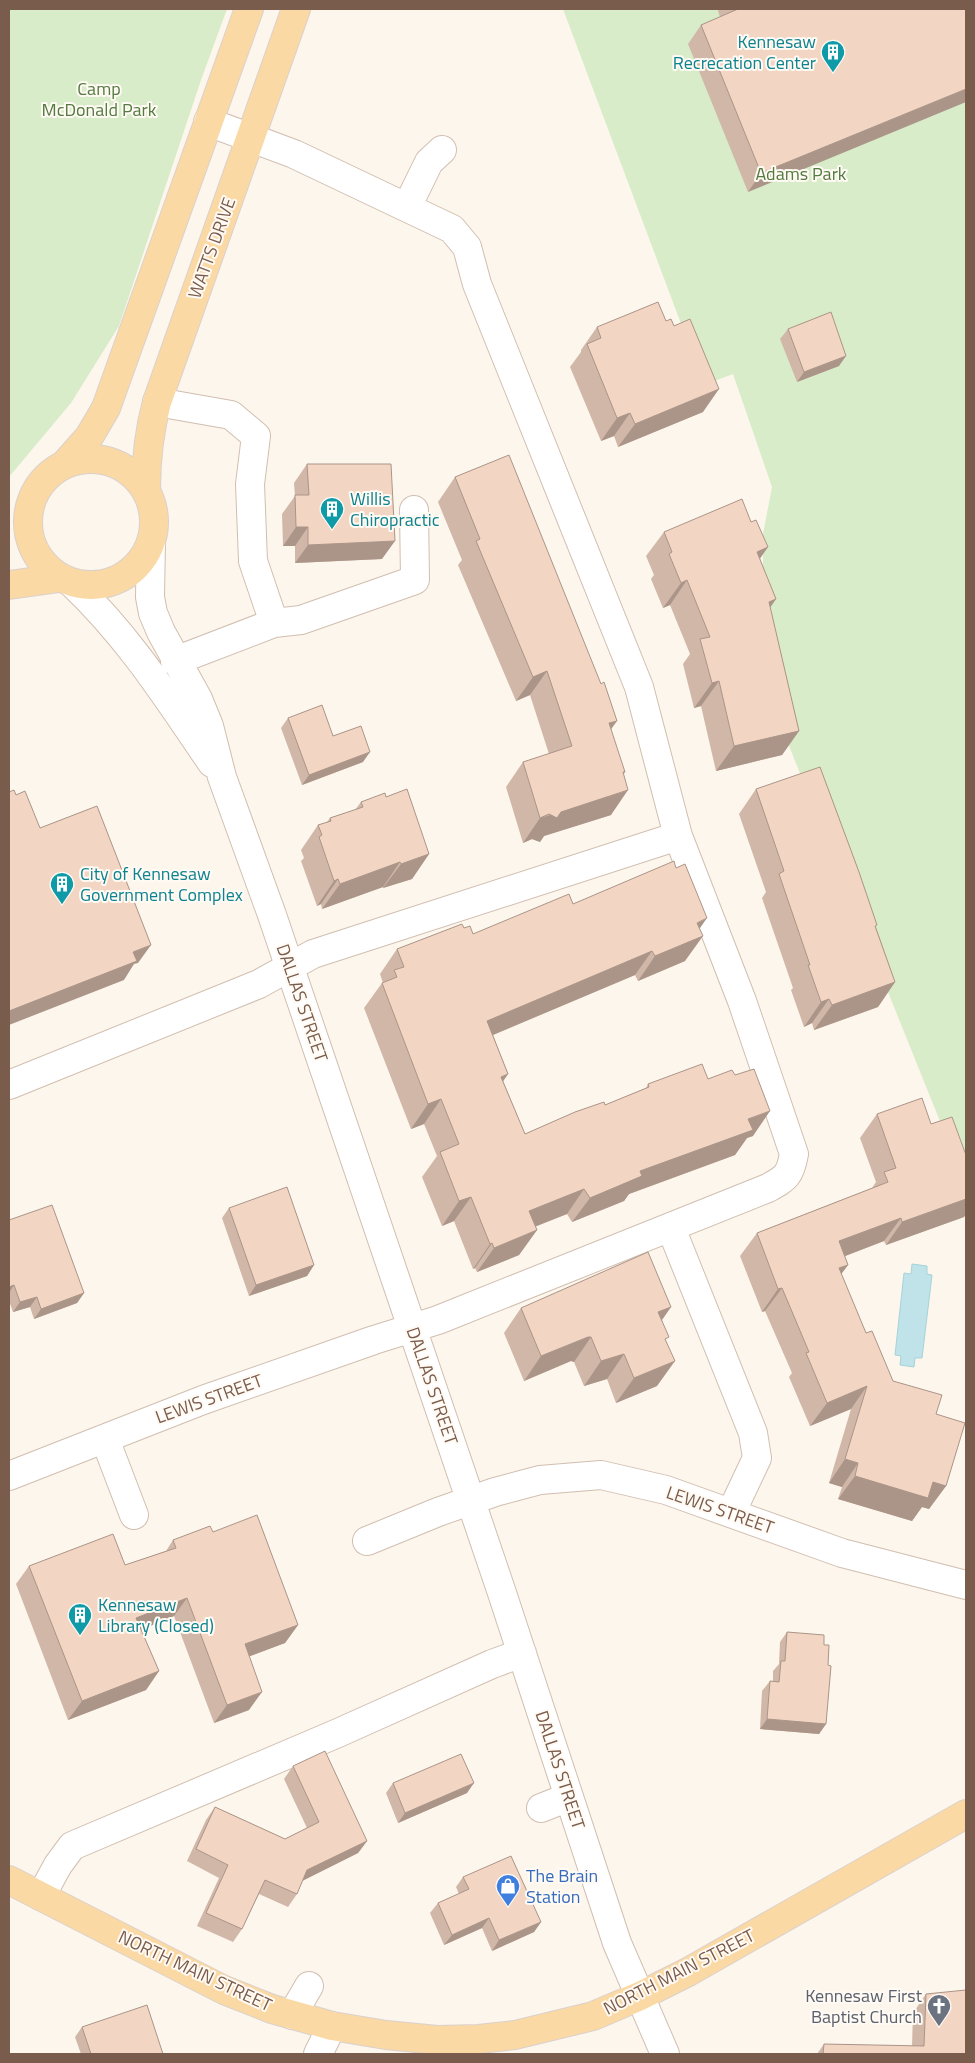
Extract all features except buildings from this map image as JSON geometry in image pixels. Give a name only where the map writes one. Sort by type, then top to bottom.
[{"type":"main road","points":[[65,464],[89,437],[106,408],[249,9]]},
{"type":"main road","name":"WATTS DRIVE","points":[[146,490],[146,454],[151,425],[158,402],[296,9]]},
{"type":"main road","points":[[9,532],[22,515],[41,483],[52,472],[65,464],[83,459],[102,460],[119,465],[134,476],[146,490],[153,507],[155,525],[151,542],[142,560],[129,574],[111,582],[92,586],[66,580],[9,585]]},
{"type":"main road","points":[[32,497],[28,515],[28,534],[34,551],[45,566],[66,580]]},
{"type":"main road","name":"NORTH MAIN STREET","points":[[9,1880],[224,1990],[272,2009],[332,2026],[386,2036],[438,2040],[479,2039],[515,2035],[593,2016],[640,1996],[688,1972],[966,1814]]},
{"type":"street","name":"LEWIS STREET","points":[[9,1476],[203,1400],[438,1320],[671,1228],[768,1188],[787,1177],[792,1166],[794,1154],[742,1001],[678,836],[639,687],[480,292],[467,247],[452,229],[294,154],[208,122]]},
{"type":"street","points":[[407,208],[430,162],[442,150]]},
{"type":"street","points":[[158,402],[231,415],[256,436],[250,484],[253,561],[274,623]]},
{"type":"street","points":[[175,661],[274,623],[301,620],[416,580],[414,510]]},
{"type":"street","name":"DALLAS STREET","points":[[151,542],[150,597],[153,613],[175,661],[198,699],[209,726],[222,777],[272,916],[471,1500],[617,1942],[665,2054]]},
{"type":"street","name":"DALLAS STREET","points":[[66,580],[104,615],[129,645],[222,777]]},
{"type":"street","points":[[9,1085],[259,984],[313,954],[678,836]]},
{"type":"street","points":[[671,1228],[756,1444],[757,1458],[731,1514]]},
{"type":"street","points":[[105,1439],[134,1515]]},
{"type":"street","name":"LEWIS STREET","points":[[367,1541],[495,1492],[540,1480],[601,1475],[666,1490],[842,1553],[966,1585]]},
{"type":"street","points":[[41,1896],[72,1846],[338,1733],[492,1664],[522,1653]]},
{"type":"street","points":[[541,1808],[569,1797]]},
{"type":"street","points":[[292,2014],[309,1986]]},
{"type":"street","points":[[318,2054],[332,2026]]},
{"type":"green space","name":"Camp McDonald Park","points":[[9,9],[227,9],[201,80],[119,326],[71,403],[9,477]]},
{"type":"green space","name":"Adams Park","points":[[563,9],[966,9],[966,1186],[775,711],[763,627],[763,534],[772,487],[733,374],[704,385]]},
{"type":"water","points":[[912,1264],[927,1266],[927,1274],[932,1275],[922,1358],[915,1358],[914,1367],[900,1365],[901,1356],[895,1355],[904,1273],[911,1274]]},
{"type":"place","name":"Kennesaw Recrecation Center","points":[[833,73]]},
{"type":"place","name":"Willis Chiropractic","points":[[332,530]]},
{"type":"place","name":"City of Kennesaw Government Complex","points":[[62,905]]},
{"type":"place","name":"Kennesaw Library (Closed)","points":[[80,1636]]},
{"type":"place","name":"The Brain Station","points":[[508,1907]]},
{"type":"place","name":"Kennesaw First Baptist Church","points":[[939,2027]]}]
